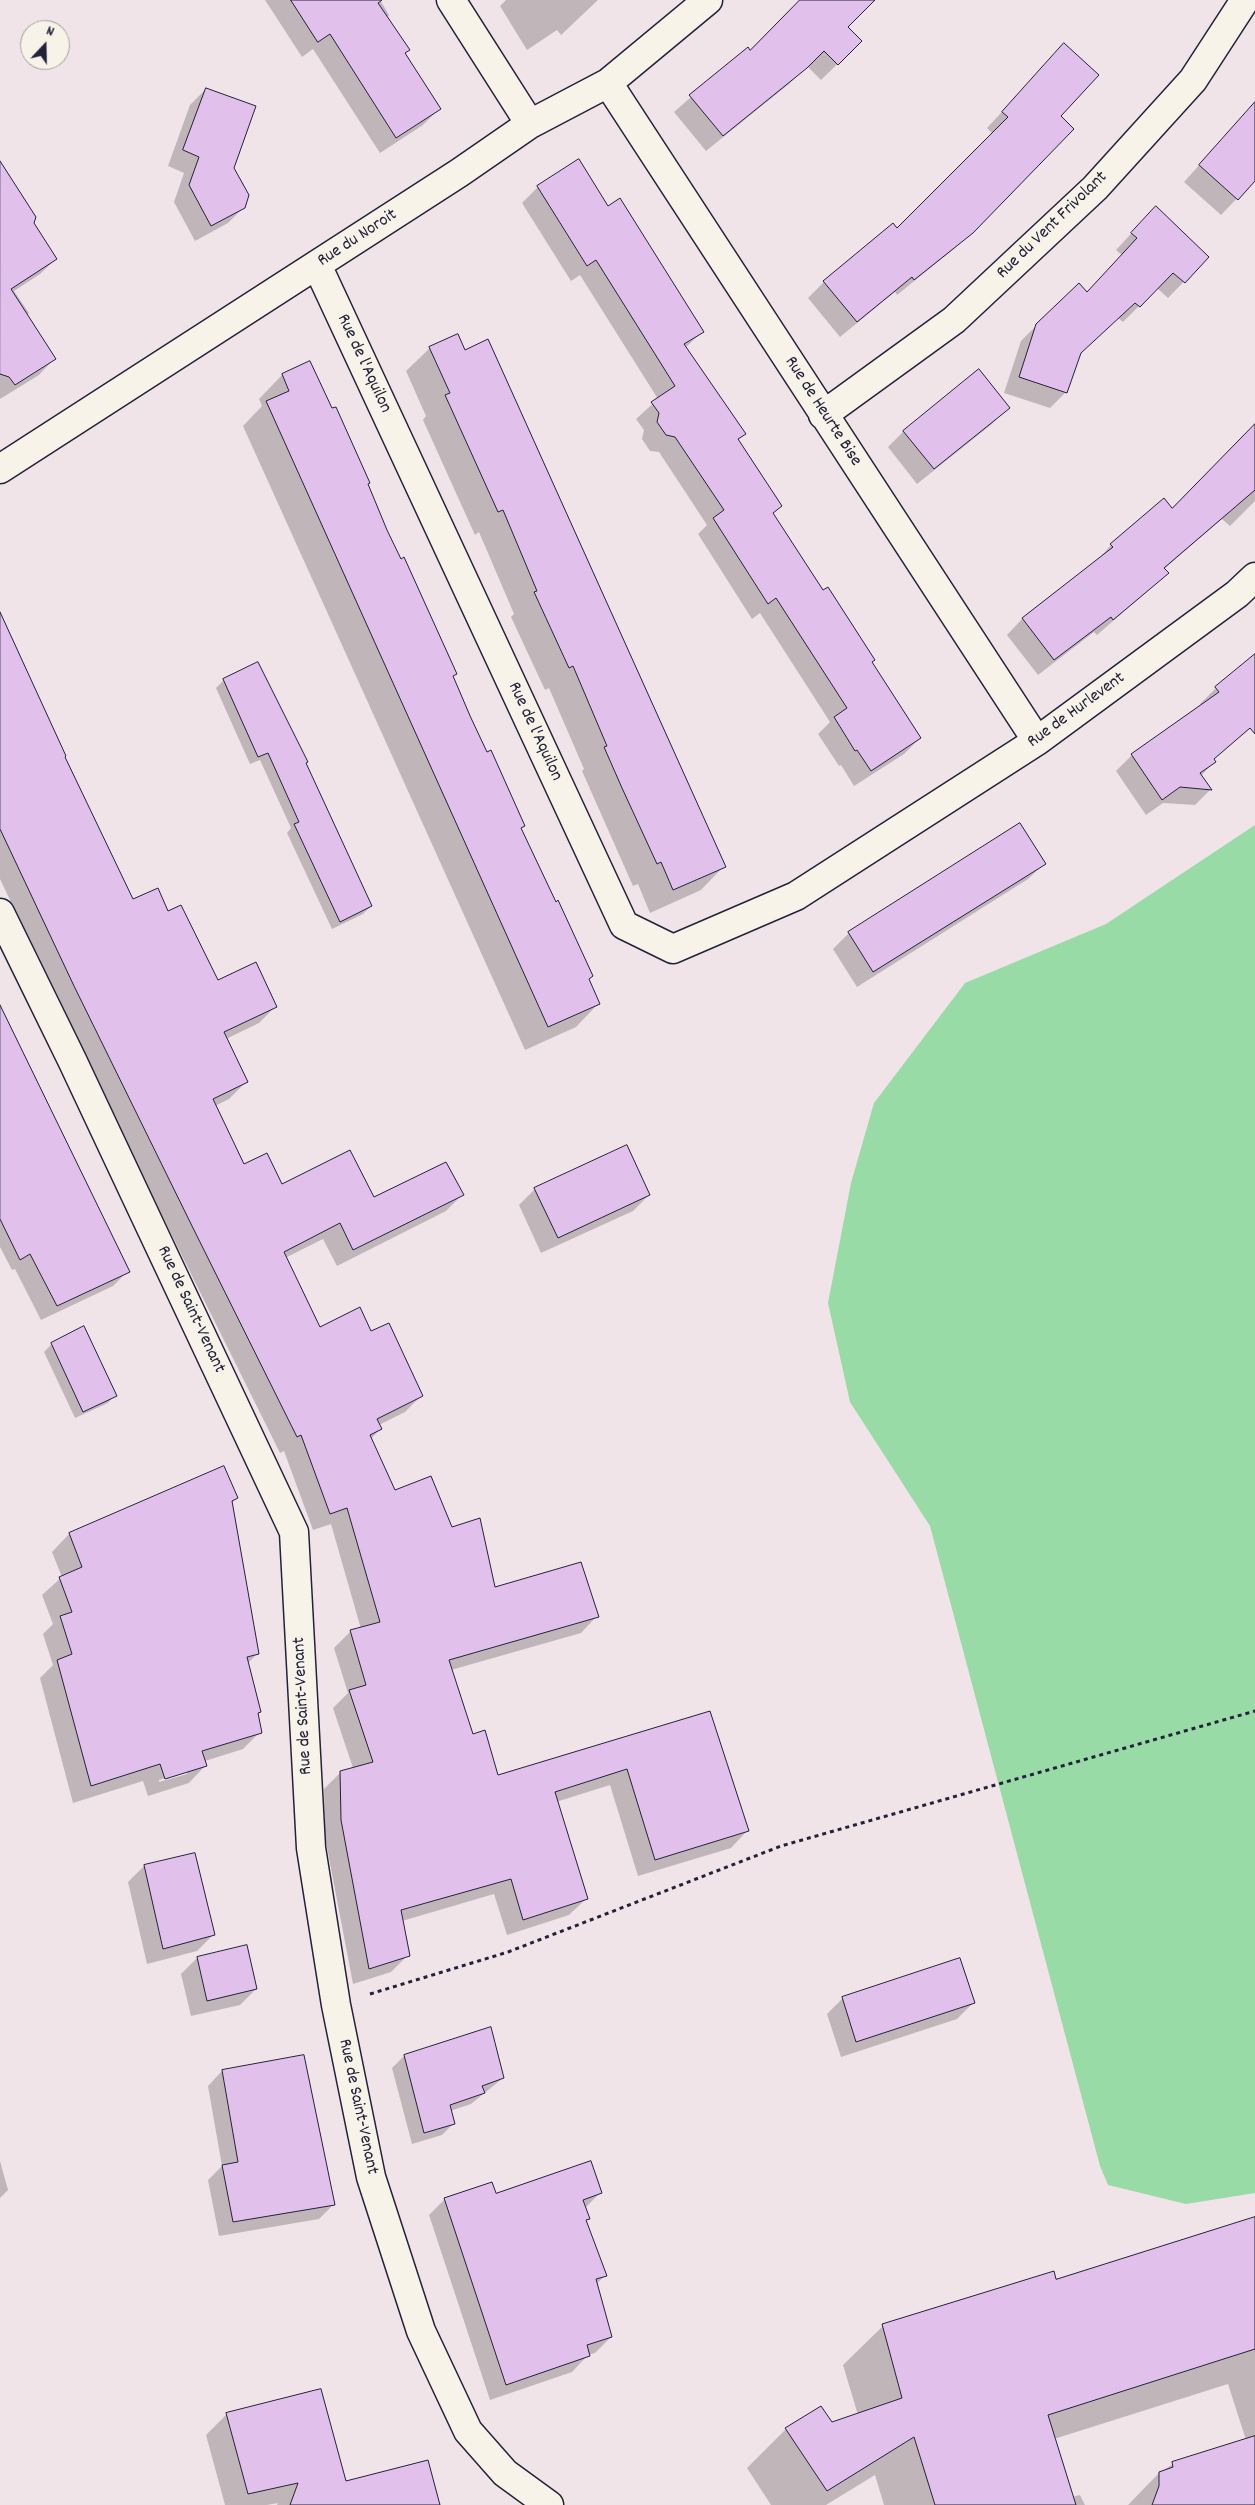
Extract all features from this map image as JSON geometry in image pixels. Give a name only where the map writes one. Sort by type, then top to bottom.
[{"type":"street","points":[[451,0],[530,124]]},
{"type":"street","name":"Rue du Noroit","points":[[0,469],[459,174],[530,124],[608,83],[708,0]]},
{"type":"street","name":"Rue du Vent Frivolant","points":[[823,414],[954,320],[1095,188],[1193,80],[1245,0]]},
{"type":"street","name":"Rue de Heurte Bise","points":[[608,83],[1037,741]]},
{"type":"street","name":"Rue de l'Aquilon","points":[[317,265],[624,925],[673,949],[796,896],[891,835]]},
{"type":"street","name":"Rue de Hurlevent","points":[[891,835],[1037,741],[1237,594],[1255,577]]},
{"type":"street","name":"Rue de Saint-Venant","points":[[0,913],[72,1060],[294,1532],[311,1848],[336,2005],[371,2177],[421,2331],[468,2431],[504,2473],[549,2505]]},
{"type":"path","points":[[336,2005],[508,1952],[781,1846],[1255,1711]]},
{"type":"green space","points":[[1255,825],[1255,2193],[1186,2204],[1108,2185],[1100,2166],[930,1526],[850,1402],[828,1303],[851,1183],[874,1103],[965,983],[1106,924]]},
{"type":"building","points":[[291,0],[382,0],[378,3],[410,50],[405,53],[441,109],[396,138],[330,34],[318,42]]},
{"type":"building","points":[[800,0],[875,0],[848,27],[862,41],[838,65],[824,51],[807,68],[723,136],[689,95],[748,47],[750,50]]},
{"type":"building","points":[[1064,43],[1099,75],[1061,116],[1074,129],[973,233],[914,280],[912,277],[857,322],[823,281],[893,223],[897,228],[1008,117],[1002,112]]},
{"type":"building","points":[[206,88],[256,106],[234,168],[249,195],[245,208],[211,226],[189,185],[199,157],[183,150]]},
{"type":"building","points":[[1255,102],[1255,181],[1238,200],[1199,165]]},
{"type":"building","points":[[579,159],[608,206],[620,198],[704,332],[684,344],[746,434],[738,439],[782,506],[773,513],[823,590],[828,587],[875,660],[872,662],[921,738],[871,771],[857,750],[855,751],[834,717],[847,708],[776,598],[768,604],[713,518],[724,510],[675,437],[666,435],[657,422],[659,413],[651,402],[675,386],[596,260],[587,266],[537,186]]},
{"type":"building","points":[[0,161],[36,217],[34,223],[57,259],[11,289],[56,359],[15,385],[9,377],[0,374]]},
{"type":"building","points":[[1156,206],[1209,257],[1185,283],[1173,273],[1140,307],[1135,303],[1081,353],[1067,393],[1019,377],[1036,324],[1079,283],[1087,292],[1137,238],[1131,233]]},
{"type":"building","points":[[458,334],[465,350],[488,339],[726,867],[673,890],[661,862],[657,864],[604,747],[607,746],[573,666],[569,668],[534,592],[537,591],[503,510],[498,512],[445,395],[450,393],[429,347]]},
{"type":"building","points":[[310,361],[332,408],[336,407],[370,483],[368,484],[387,530],[401,559],[404,557],[457,674],[453,676],[471,718],[487,752],[491,750],[525,826],[521,828],[556,902],[558,900],[593,976],[589,979],[600,1004],[548,1027],[266,401],[289,391],[282,374]]},
{"type":"building","points":[[979,369],[1010,408],[934,469],[903,431]]},
{"type":"building","points":[[1255,424],[1255,490],[1164,568],[1169,573],[1113,620],[1111,617],[1054,660],[1022,618],[1113,547],[1110,544],[1164,498],[1172,508]]},
{"type":"building","points":[[0,612],[65,757],[133,899],[158,888],[168,911],[181,905],[218,980],[256,962],[277,1007],[224,1032],[248,1082],[213,1099],[244,1164],[267,1153],[282,1184],[350,1150],[374,1197],[446,1162],[464,1195],[353,1250],[340,1223],[284,1252],[320,1327],[360,1307],[371,1331],[389,1323],[423,1396],[377,1419],[382,1429],[370,1435],[395,1490],[431,1476],[452,1527],[480,1518],[495,1587],[581,1562],[599,1617],[449,1660],[473,1734],[485,1730],[498,1775],[710,1711],[749,1831],[655,1860],[627,1769],[555,1792],[588,1899],[523,1920],[511,1879],[401,1910],[410,1956],[369,1969],[341,1820],[340,1771],[373,1762],[349,1690],[366,1685],[350,1630],[380,1622],[347,1508],[330,1514],[301,1435],[297,1437],[193,1228],[74,986],[0,829]]},
{"type":"building","points":[[1255,654],[1255,734],[1250,728],[1214,759],[1216,762],[1200,773],[1212,790],[1180,787],[1162,800],[1131,754],[1219,692],[1215,687]]},
{"type":"building","points":[[258,662],[308,762],[306,763],[372,906],[340,922],[294,824],[299,822],[268,753],[258,757],[223,679]]},
{"type":"building","points":[[1020,823],[1046,864],[873,972],[848,932]]},
{"type":"building","points":[[0,1005],[130,1272],[57,1306],[30,1254],[20,1260],[0,1219]]},
{"type":"building","points":[[627,1145],[650,1195],[558,1238],[534,1188]]},
{"type":"building","points":[[84,1326],[117,1396],[83,1412],[51,1343]]},
{"type":"building","points":[[224,1466],[238,1498],[232,1501],[259,1654],[247,1657],[261,1712],[258,1713],[262,1733],[202,1751],[207,1766],[165,1779],[160,1764],[91,1786],[57,1660],[72,1654],[60,1616],[72,1612],[59,1577],[82,1567],[69,1533]]},
{"type":"building","points":[[195,1853],[215,1935],[163,1949],[144,1865]]},
{"type":"building","points":[[247,1945],[257,1989],[207,2001],[197,1957]]},
{"type":"building","points":[[960,1958],[975,2003],[856,2042],[842,1997]]},
{"type":"building","points":[[491,2027],[504,2078],[482,2086],[485,2093],[450,2105],[455,2124],[424,2133],[404,2055]]},
{"type":"building","points":[[304,2055],[335,2205],[233,2222],[222,2165],[238,2162],[222,2070]]},
{"type":"building","points":[[591,2161],[602,2193],[583,2200],[590,2219],[586,2220],[607,2276],[596,2279],[612,2337],[587,2345],[590,2356],[506,2385],[444,2198],[492,2182],[496,2193]]},
{"type":"building","points":[[1255,2217],[1255,2349],[1048,2415],[1076,2505],[935,2505],[914,2437],[827,2491],[785,2428],[821,2406],[832,2422],[902,2398],[882,2324],[1054,2271],[1056,2279]]},
{"type":"building","points":[[321,2389],[346,2481],[428,2460],[440,2505],[290,2505],[298,2483],[248,2494],[226,2413]]},
{"type":"building","points":[[1255,2436],[1255,2505],[1152,2505],[1159,2486],[1159,2472],[1173,2467],[1172,2462]]}]
